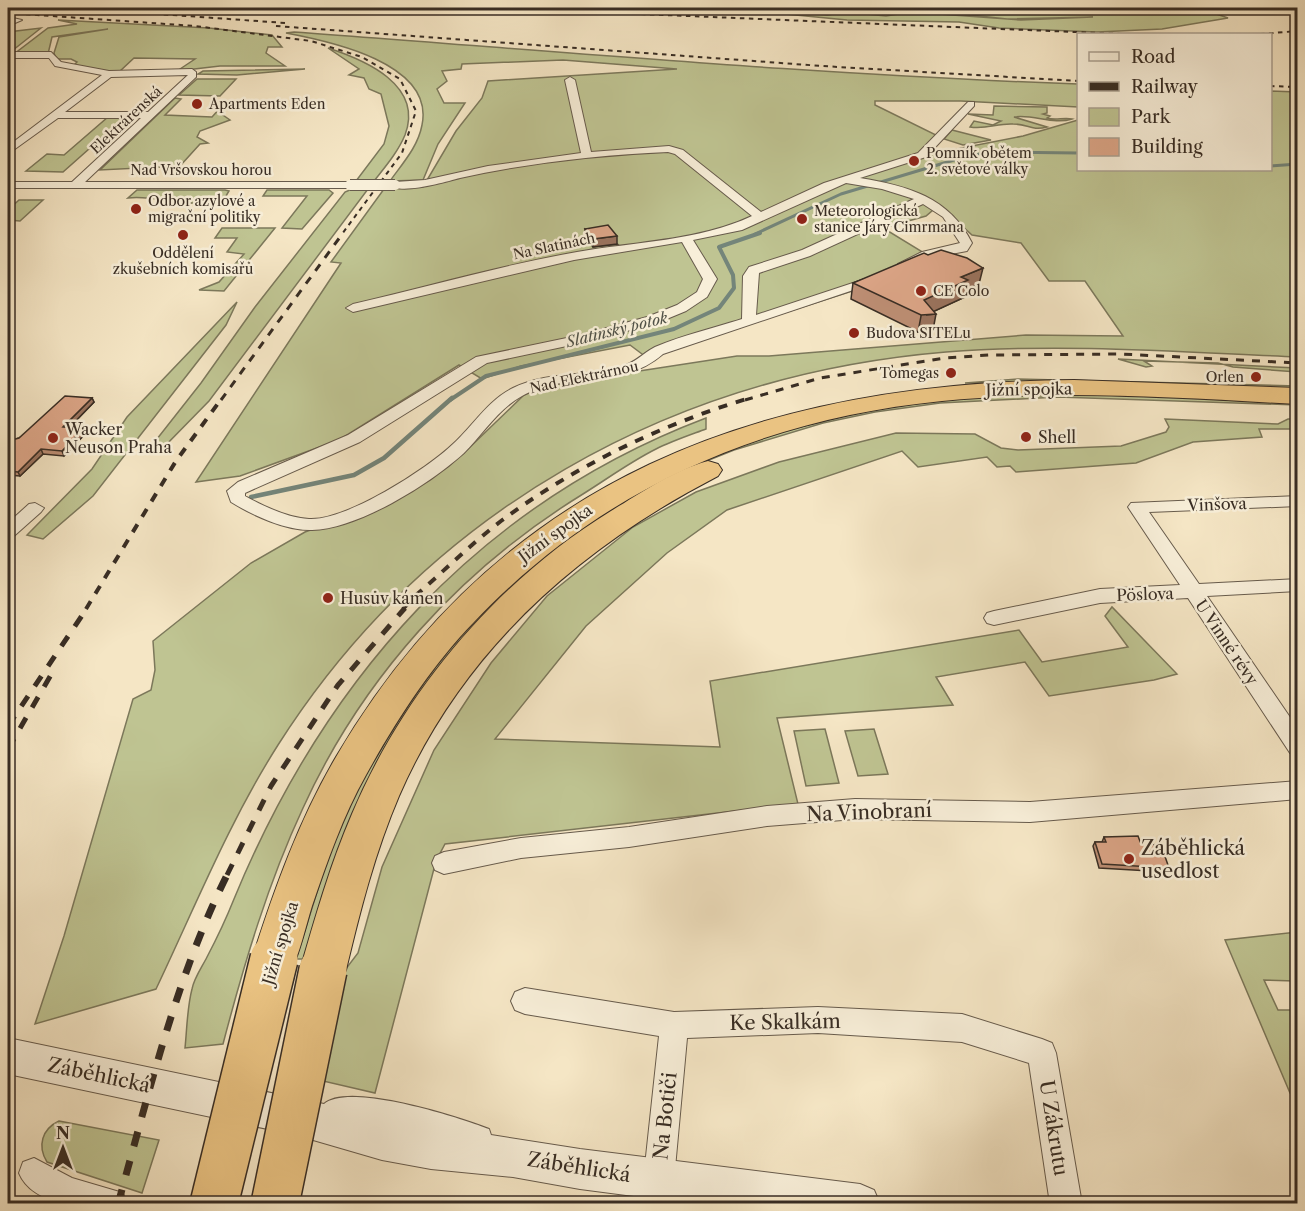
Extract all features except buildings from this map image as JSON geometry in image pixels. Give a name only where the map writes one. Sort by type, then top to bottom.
[{"type":"highway","name":"Jižní spojka","points":[[214,1203],[274,959],[294,895],[329,809],[372,730],[418,663],[467,606],[512,565],[588,508],[692,453],[771,425],[835,409],[912,396],[972,390],[1075,388],[1298,396]]},
{"type":"highway","name":"Jižní spojka","points":[[274,1203],[323,970],[352,869],[366,830],[398,759],[440,691],[486,632],[529,588],[575,550],[641,505],[690,478],[766,447],[844,426],[909,414],[971,407],[1042,404],[1298,411]]},
{"type":"street","points":[[8,19],[18,20],[8,24]]},
{"type":"street","points":[[8,55],[51,55],[58,64],[109,74]]},
{"type":"street","name":"Elektrárenská","points":[[75,185],[193,75],[192,72],[109,74]]},
{"type":"street","points":[[8,151],[109,74]]},
{"type":"street","points":[[570,80],[587,156],[669,149],[679,152],[760,218]]},
{"type":"street","name":"Na Slatinách","points":[[353,308],[574,256],[725,231],[760,218],[816,190],[922,155],[971,104]]},
{"type":"street","points":[[54,115],[150,115]]},
{"type":"street","name":"Nad Vršovskou horou","points":[[8,185],[395,185],[425,183],[488,169],[587,156]]},
{"type":"street","name":"Na Slatinách","points":[[849,180],[905,192],[922,200],[948,217],[960,230],[966,243],[963,248]]},
{"type":"street","points":[[749,322],[750,276],[754,270],[806,253],[922,200]]},
{"type":"street","name":"Nad Elektrárnou","points":[[686,238],[710,279],[708,289],[694,302],[609,332],[495,355],[466,366],[440,386],[368,431],[262,476],[231,497],[250,506],[310,525],[364,507],[408,487],[432,472],[457,450],[498,406],[518,391],[548,382],[641,367],[658,351],[872,282],[926,255],[963,248]]},
{"type":"street","name":"Vinšova","points":[[1137,507],[1298,501]]},
{"type":"street","name":"U Vinné révy","points":[[1137,507],[1298,747]]},
{"type":"street","points":[[8,532],[35,508]]},
{"type":"street","name":"Pöslova","points":[[994,618],[1100,596],[1298,585]]},
{"type":"street","name":"Na Vinobraní","points":[[444,863],[520,848],[629,837],[767,816],[893,808],[1030,812],[1298,790]]},
{"type":"street","name":"Ke Skalkám","points":[[525,1000],[675,1025],[818,1020],[962,1028],[1042,1053]]},
{"type":"street","name":"Na Botiči","points":[[652,1191],[675,1025]]},
{"type":"street","name":"U Zákrutu","points":[[1042,1053],[1066,1203]]},
{"type":"street","name":"Záběhlická","points":[[8,1056],[296,1116],[409,1145],[513,1157],[652,1191],[860,1203]]},
{"type":"street","points":[[34,1173],[55,1188],[84,1198],[112,1203]]},
{"type":"green space","points":[[309,8],[482,8],[420,9],[417,13],[358,13]]},
{"type":"green space","points":[[724,8],[758,8],[827,15],[834,14],[829,11],[847,9],[845,12],[886,16],[911,12],[1007,19],[907,8],[1199,8],[1228,18],[1162,29],[1097,32],[999,28],[959,22],[847,20]],"holes":[[[1093,17],[1021,20],[1007,19]]]},
{"type":"green space","points":[[58,20],[209,28],[272,35],[282,47],[268,47],[266,53],[285,66],[220,66],[177,71],[195,59],[134,58],[119,72],[74,65],[77,62],[71,59],[56,59],[54,53],[59,37],[108,29],[52,37],[48,54],[14,54],[48,28],[77,24]]},
{"type":"green space","points":[[41,28],[8,54],[8,32]]},
{"type":"green space","points":[[286,33],[784,69],[1077,84],[1077,107],[961,101],[875,101],[875,105],[938,136],[926,155],[1023,136],[1077,120],[1077,171],[1272,171],[1272,91],[1297,92],[1297,357],[1122,349],[1034,348],[946,352],[844,366],[747,390],[653,425],[565,469],[482,524],[407,588],[338,662],[278,745],[260,774],[213,865],[156,989],[35,1024],[64,936],[133,699],[151,690],[155,670],[153,641],[251,563],[305,532],[387,502],[468,449],[524,395],[548,385],[737,356],[769,356],[1026,335],[1123,336],[1085,281],[1049,281],[1021,243],[972,235],[939,205],[926,216],[883,228],[929,256],[874,284],[646,357],[630,345],[521,366],[482,379],[459,365],[339,440],[240,476],[196,482],[341,263],[331,262],[384,189],[423,187],[456,131],[482,98],[488,81],[677,69],[563,60],[462,64],[461,69],[442,71],[447,81],[437,89],[444,103],[465,103],[438,144],[423,180],[390,181],[413,148],[422,125],[422,104],[412,86],[396,71],[375,59],[351,49]]},
{"type":"green space","points":[[328,48],[358,60],[388,77],[399,89],[406,102],[409,117],[405,135],[374,181],[356,181],[384,144],[389,126],[381,94],[369,89],[364,78],[349,75],[359,69]]},
{"type":"green space","points":[[305,69],[237,75],[198,74],[203,71]]},
{"type":"green space","points":[[197,79],[236,79],[220,96],[179,95]]},
{"type":"green space","points":[[175,98],[181,99],[165,115],[212,117],[221,107],[224,107],[220,113],[230,120],[200,131],[197,137],[208,143],[200,144],[180,166],[100,170]]},
{"type":"green space","points":[[994,106],[1047,107],[1047,113],[1043,114],[1050,116],[1047,118],[1072,119],[1058,121],[1021,116],[1014,117],[1047,127],[1033,128],[1002,124],[981,128],[970,127],[974,121],[993,125],[1001,121],[968,114],[993,115]]},
{"type":"green space","points":[[108,117],[125,117],[63,172],[26,171],[47,154],[64,155]]},
{"type":"green space","points":[[952,130],[991,140],[963,145],[944,139]]},
{"type":"green space","points":[[352,189],[368,189],[209,401],[159,452],[153,444],[201,383],[255,307],[345,192]]},
{"type":"green space","points":[[137,190],[229,191],[226,196],[214,201],[190,203],[153,198],[128,198]]},
{"type":"green space","points":[[267,190],[329,190],[333,193],[302,229],[282,228],[307,196],[263,196]]},
{"type":"green space","points":[[19,200],[43,200],[20,221],[8,220],[8,210]]},
{"type":"green space","points":[[222,228],[275,228],[224,291],[199,290],[219,282],[244,254],[227,252],[237,238],[215,238]]},
{"type":"green space","points":[[237,302],[226,325],[93,496],[43,539],[27,535],[92,469],[127,417]]},
{"type":"green space","points":[[1118,359],[1174,362],[1144,361],[1152,366],[1146,367]]},
{"type":"green space","points":[[1223,364],[1297,368],[1297,372],[1233,367]]},
{"type":"green space","points":[[1018,379],[1297,386],[1298,389],[1062,381],[965,383]]},
{"type":"green space","points":[[1111,394],[1297,401],[1297,405],[1058,397],[940,403],[875,412],[823,423],[734,450],[694,466],[498,601],[306,959],[296,959],[334,838],[386,731],[467,623],[550,547],[644,486],[760,437],[872,409],[987,395]]},
{"type":"green space","points":[[706,418],[706,429],[668,443],[637,459],[538,524],[496,556],[419,630],[385,671],[354,715],[327,760],[290,836],[258,924],[223,1044],[185,1048],[189,1004],[194,981],[271,818],[314,743],[363,672],[419,608],[481,550],[549,498],[624,454]]},
{"type":"green space","points":[[1165,419],[1278,424],[1288,419],[1297,419],[1297,429],[1259,429],[1262,437],[1193,442],[1136,463],[1016,472],[1010,466],[997,467],[987,457],[918,467],[902,451],[727,510],[667,553],[586,626],[495,739],[720,747],[710,681],[1019,630],[1042,662],[1128,647],[1105,616],[1112,607],[1177,674],[1154,680],[1049,696],[1025,662],[936,677],[953,705],[777,718],[798,804],[445,844],[436,861],[375,1093],[323,1081],[345,970],[358,953],[382,867],[434,750],[491,663],[547,596],[633,527],[696,492],[779,462],[896,433],[975,434],[1001,448],[1018,450],[1121,446],[1166,432],[1169,427]]},
{"type":"green space","points":[[825,729],[839,783],[806,786],[794,731]]},
{"type":"green space","points":[[874,729],[888,774],[858,776],[845,731]]},
{"type":"green space","points":[[1297,932],[1297,987],[1295,981],[1264,980],[1278,1010],[1297,1010],[1297,1093],[1290,1093],[1225,940]]},
{"type":"green space","points":[[59,1121],[159,1140],[142,1193],[47,1162],[42,1150],[43,1138],[53,1124]]},
{"type":"waterway","name":"Slatinský potok","points":[[755,234],[841,194],[964,157],[990,152],[1077,153]]},
{"type":"waterway","name":"Slatinský potok","points":[[1272,166],[1298,164]]},
{"type":"waterway","name":"Slatinský potok","points":[[450,400],[486,376],[674,329],[719,308],[734,288],[733,275],[719,247],[760,233]]},
{"type":"waterway","name":"Slatinský potok","points":[[251,497],[354,475],[384,458],[452,398]]},
{"type":"railway","points":[[74,8],[285,23]]},
{"type":"railway","points":[[272,14],[591,12],[1099,33]]},
{"type":"railway","points":[[8,13],[195,26],[311,41],[362,57],[400,79],[416,111],[402,153],[342,234]]},
{"type":"railway","points":[[276,26],[822,66],[1077,81]]},
{"type":"railway","points":[[1272,33],[1298,31]]},
{"type":"railway","points":[[1272,86],[1298,87]]},
{"type":"railway","points":[[221,400],[343,233]]},
{"type":"railway","points":[[745,400],[820,378],[945,358],[989,355],[1121,354],[1298,363]]},
{"type":"railway","points":[[86,609],[176,461],[222,398]]},
{"type":"railway","points":[[403,609],[501,521],[559,482],[652,434],[684,420],[750,398]]},
{"type":"railway","points":[[8,726],[87,608]]},
{"type":"railway","points":[[227,875],[271,786],[338,685],[405,608]]},
{"type":"railway","points":[[8,749],[55,668]]},
{"type":"railway","points":[[118,1204],[165,1036],[193,953],[228,873]]},
{"type":"place","name":"Apartments Eden","points":[[197,104]]},
{"type":"place","name":"Pomník obětem 2. světové války","points":[[914,161]]},
{"type":"place","name":"Odbor azylové a migrační politiky","points":[[136,209]]},
{"type":"place","name":"Meteorologická stanice Járy Cimrmana","points":[[802,219]]},
{"type":"place","name":"Oddělení zkušebních komisařů","points":[[183,235]]},
{"type":"place","name":"CE Colo","points":[[921,291]]},
{"type":"place","name":"Budova SITELu","points":[[854,333]]},
{"type":"place","name":"Tomegas","points":[[951,373]]},
{"type":"place","name":"Orlen","points":[[1256,377]]},
{"type":"place","name":"Shell","points":[[1026,437]]},
{"type":"place","name":"Wacker Neuson Praha","points":[[53,438]]},
{"type":"place","name":"Husův kámen","points":[[328,598]]},
{"type":"place","name":"Záběhlická usedlost","points":[[1129,859]]}]
